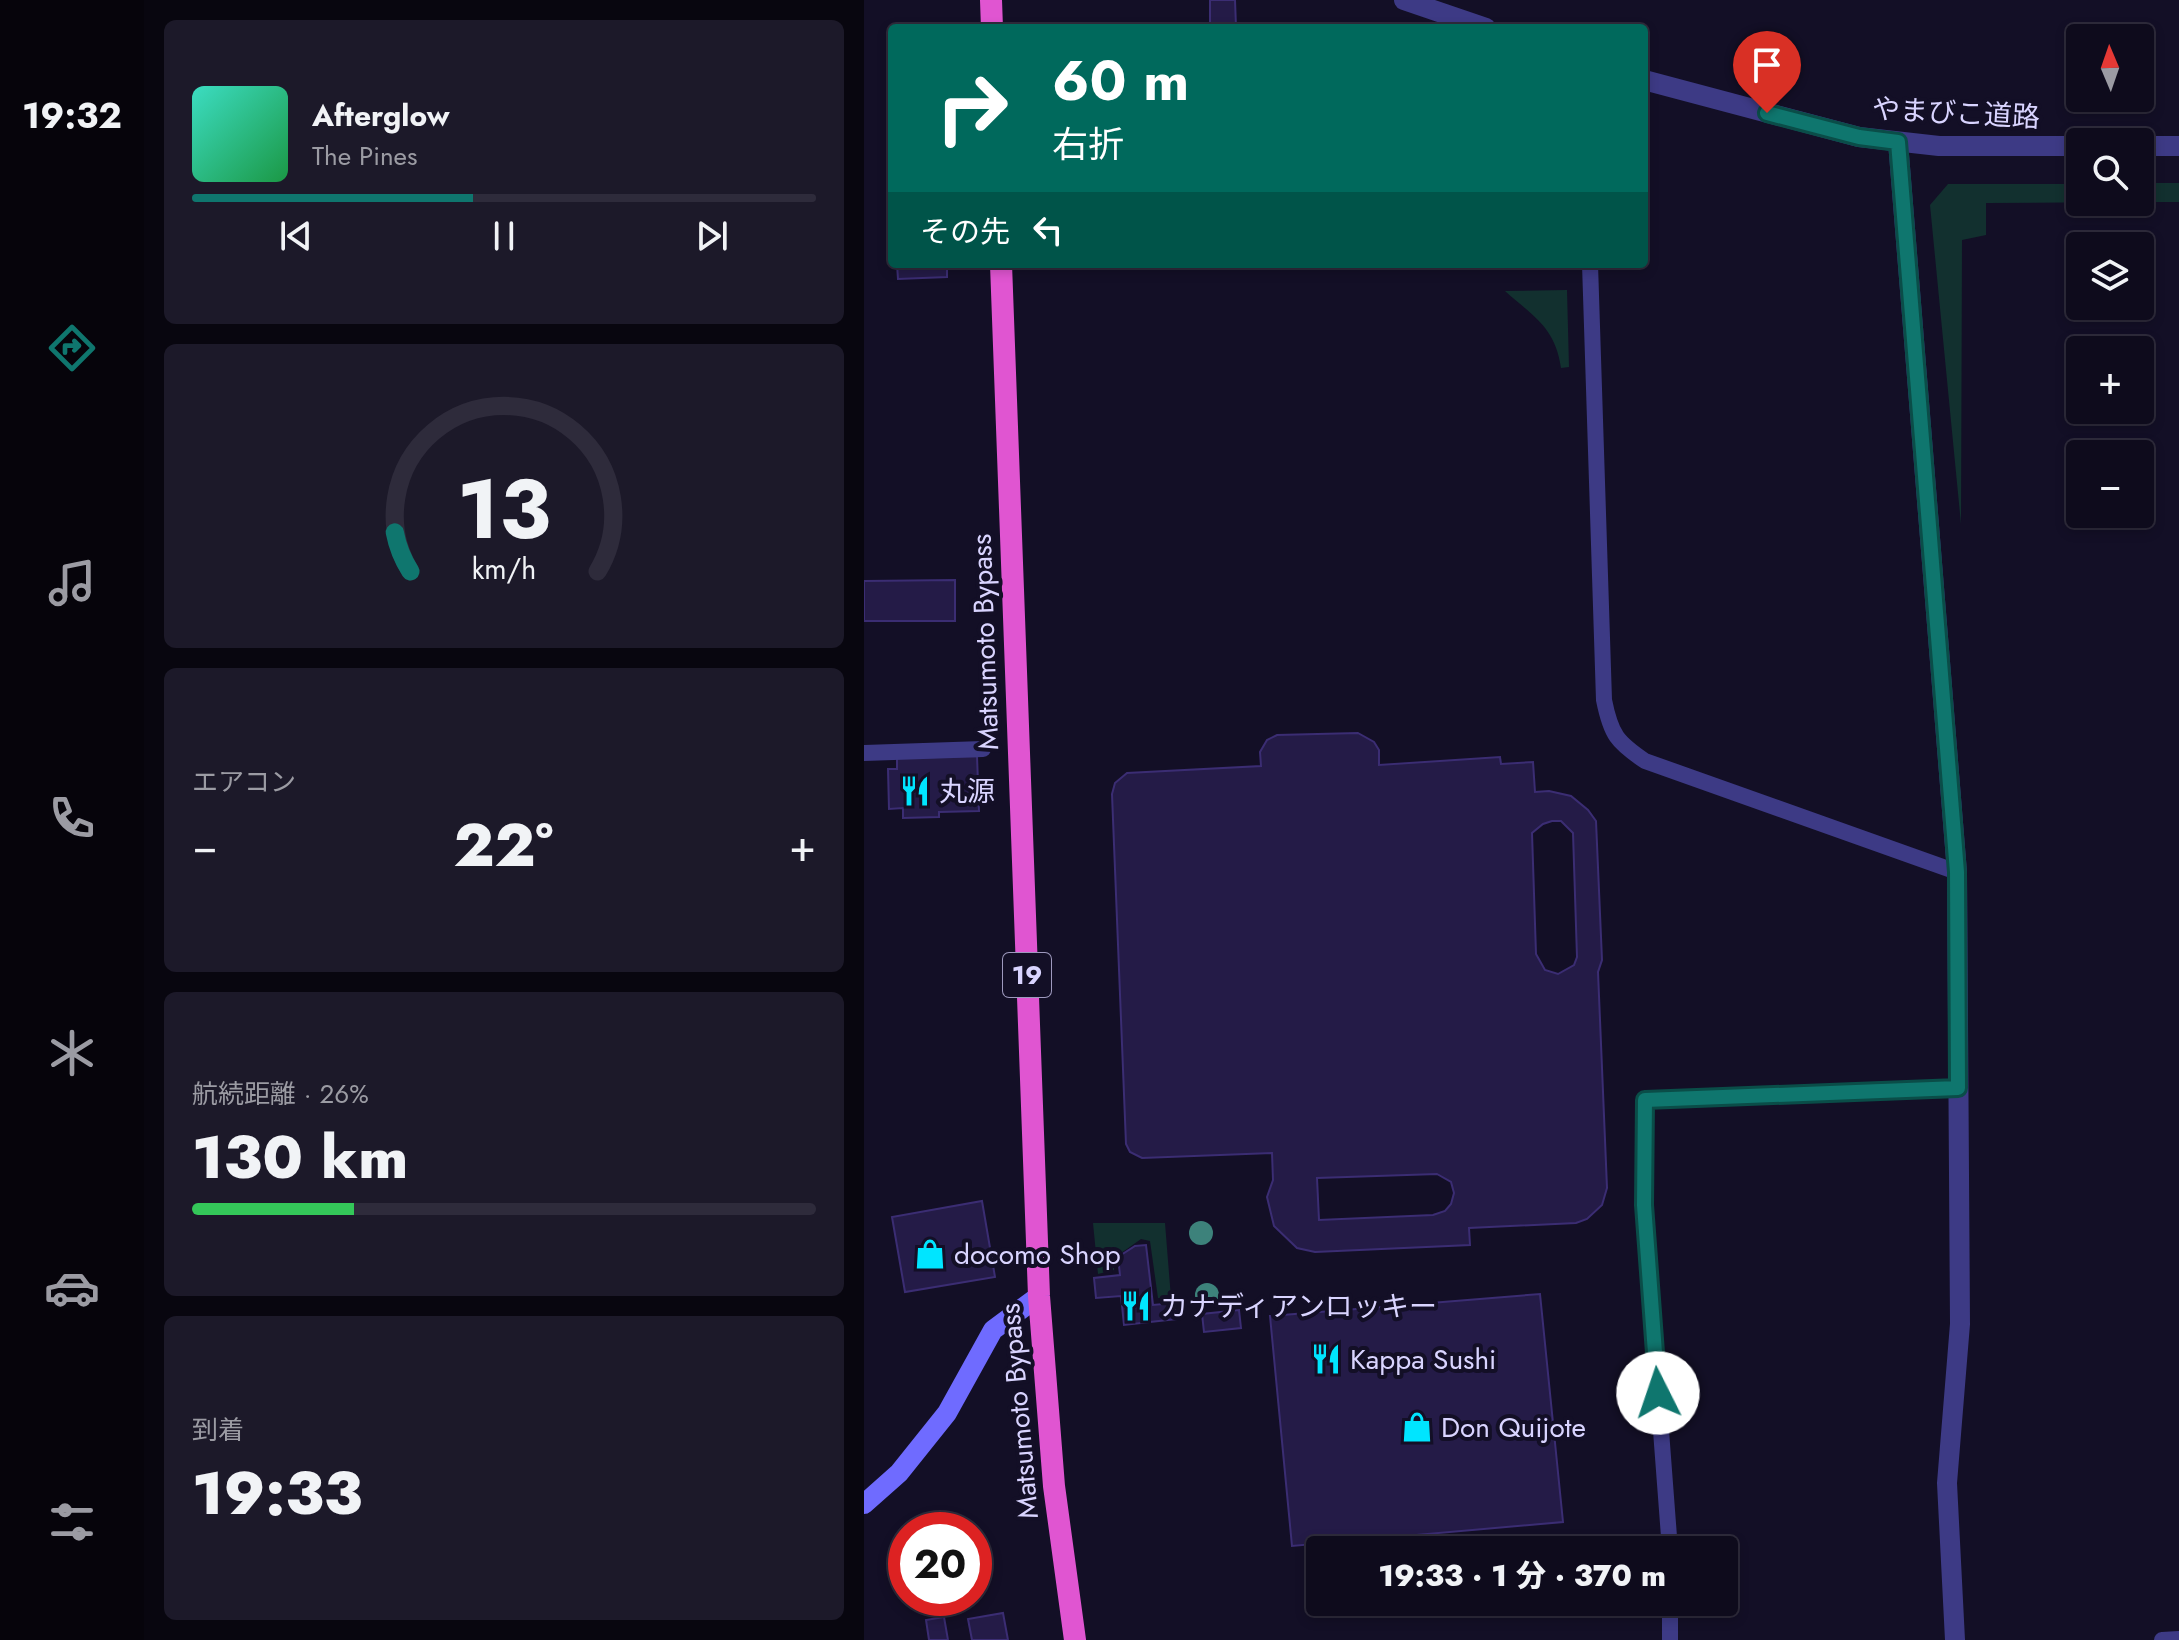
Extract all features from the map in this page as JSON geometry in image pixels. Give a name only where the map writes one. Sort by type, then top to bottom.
[{"type":"highway","points":[[991,0],[992,24]]},
{"type":"highway","name":"Matsumoto Bypass","points":[[1001,268],[1039,1296],[1054,1486],[1075,1640]]},
{"type":"main road","points":[[864,1504],[899,1473],[947,1413],[993,1330],[1039,1296]]},
{"type":"street","points":[[1404,0],[1474,24]]},
{"type":"street","name":"やまびこ道路","points":[[1648,81],[1859,137],[1939,146],[2066,146]]},
{"type":"street","points":[[1898,142],[1957,872],[1960,1324],[1947,1483],[1955,1640]]},
{"type":"street","points":[[2154,146],[2179,146]]},
{"type":"lane","points":[[1590,268],[1604,700],[1614,735],[1620,744],[1645,761],[1957,872]]},
{"type":"lane","points":[[864,753],[983,749]]},
{"type":"lane","points":[[1669,1536],[1644,1205],[1645,1100],[1958,1088]]},
{"type":"lane","points":[[1670,1616],[1670,1640]]},
{"type":"lane","points":[[2162,1640],[2179,1639]]},
{"type":"green space","points":[[2154,183],[2179,183],[2179,202],[2154,202]]},
{"type":"green space","points":[[1948,184],[2066,184],[2066,202],[1986,203],[1986,235],[1962,240],[1961,524],[1930,205]]},
{"type":"green space","points":[[1567,290],[1569,367],[1561,368],[1548,332],[1505,291]]},
{"type":"green space","points":[[1093,1223],[1165,1223],[1171,1298],[1158,1298],[1150,1241],[1141,1239],[1114,1258],[1114,1270],[1098,1274]]},
{"type":"building","points":[[1210,0],[1235,0],[1236,24],[1210,24]]},
{"type":"building","points":[[897,268],[947,268],[947,277],[898,279]]},
{"type":"building","points":[[955,580],[955,621],[864,621],[864,581]]},
{"type":"building","points":[[1358,733],[1374,742],[1379,750],[1379,765],[1500,757],[1501,764],[1533,762],[1535,792],[1549,791],[1571,796],[1596,821],[1602,960],[1598,972],[1607,1188],[1602,1205],[1587,1219],[1576,1223],[1469,1228],[1470,1245],[1315,1252],[1297,1248],[1274,1226],[1267,1197],[1273,1180],[1272,1153],[1142,1158],[1130,1152],[1126,1144],[1112,794],[1115,783],[1127,773],[1261,766],[1260,752],[1267,740],[1277,735]],"holes":[[[1552,821],[1561,821],[1573,833],[1577,957],[1574,965],[1558,974],[1545,970],[1536,954],[1532,833]],[[1437,1174],[1451,1182],[1454,1193],[1445,1211],[1433,1215],[1319,1220],[1317,1178]]]},
{"type":"building","points":[[977,756],[979,811],[939,812],[939,817],[903,818],[903,808],[889,809],[888,769],[897,769],[897,758]]},
{"type":"building","points":[[982,1201],[995,1277],[905,1292],[892,1217]]},
{"type":"building","points":[[1146,1245],[1153,1305],[1174,1303],[1176,1319],[1124,1325],[1121,1296],[1096,1298],[1094,1278],[1120,1275],[1118,1257],[1135,1246]]},
{"type":"building","name":"Don Quijote","points":[[1540,1294],[1563,1522],[1405,1536],[1306,1536],[1306,1545],[1292,1546],[1270,1316]]},
{"type":"building","points":[[1239,1310],[1241,1328],[1204,1332],[1202,1314]]},
{"type":"building","points":[[1003,1613],[1008,1640],[972,1640],[968,1619]]},
{"type":"building","points":[[944,1617],[948,1640],[929,1640],[926,1620]]},
{"type":"place","name":"丸源","points":[[915,791]]},
{"type":"place","name":"docomo Shop","points":[[930,1254]]},
{"type":"place","name":"カナディアンロッキー","points":[[1136,1306]]},
{"type":"place","name":"Kappa Sushi","points":[[1326,1359]]},
{"type":"place","name":"Don Quijote","points":[[1417,1427]]},
{"type":"route","points":[[1658,1393],[1644,1205],[1645,1100],[1958,1088],[1957,872],[1898,142],[1859,137],[1767,113]]}]
